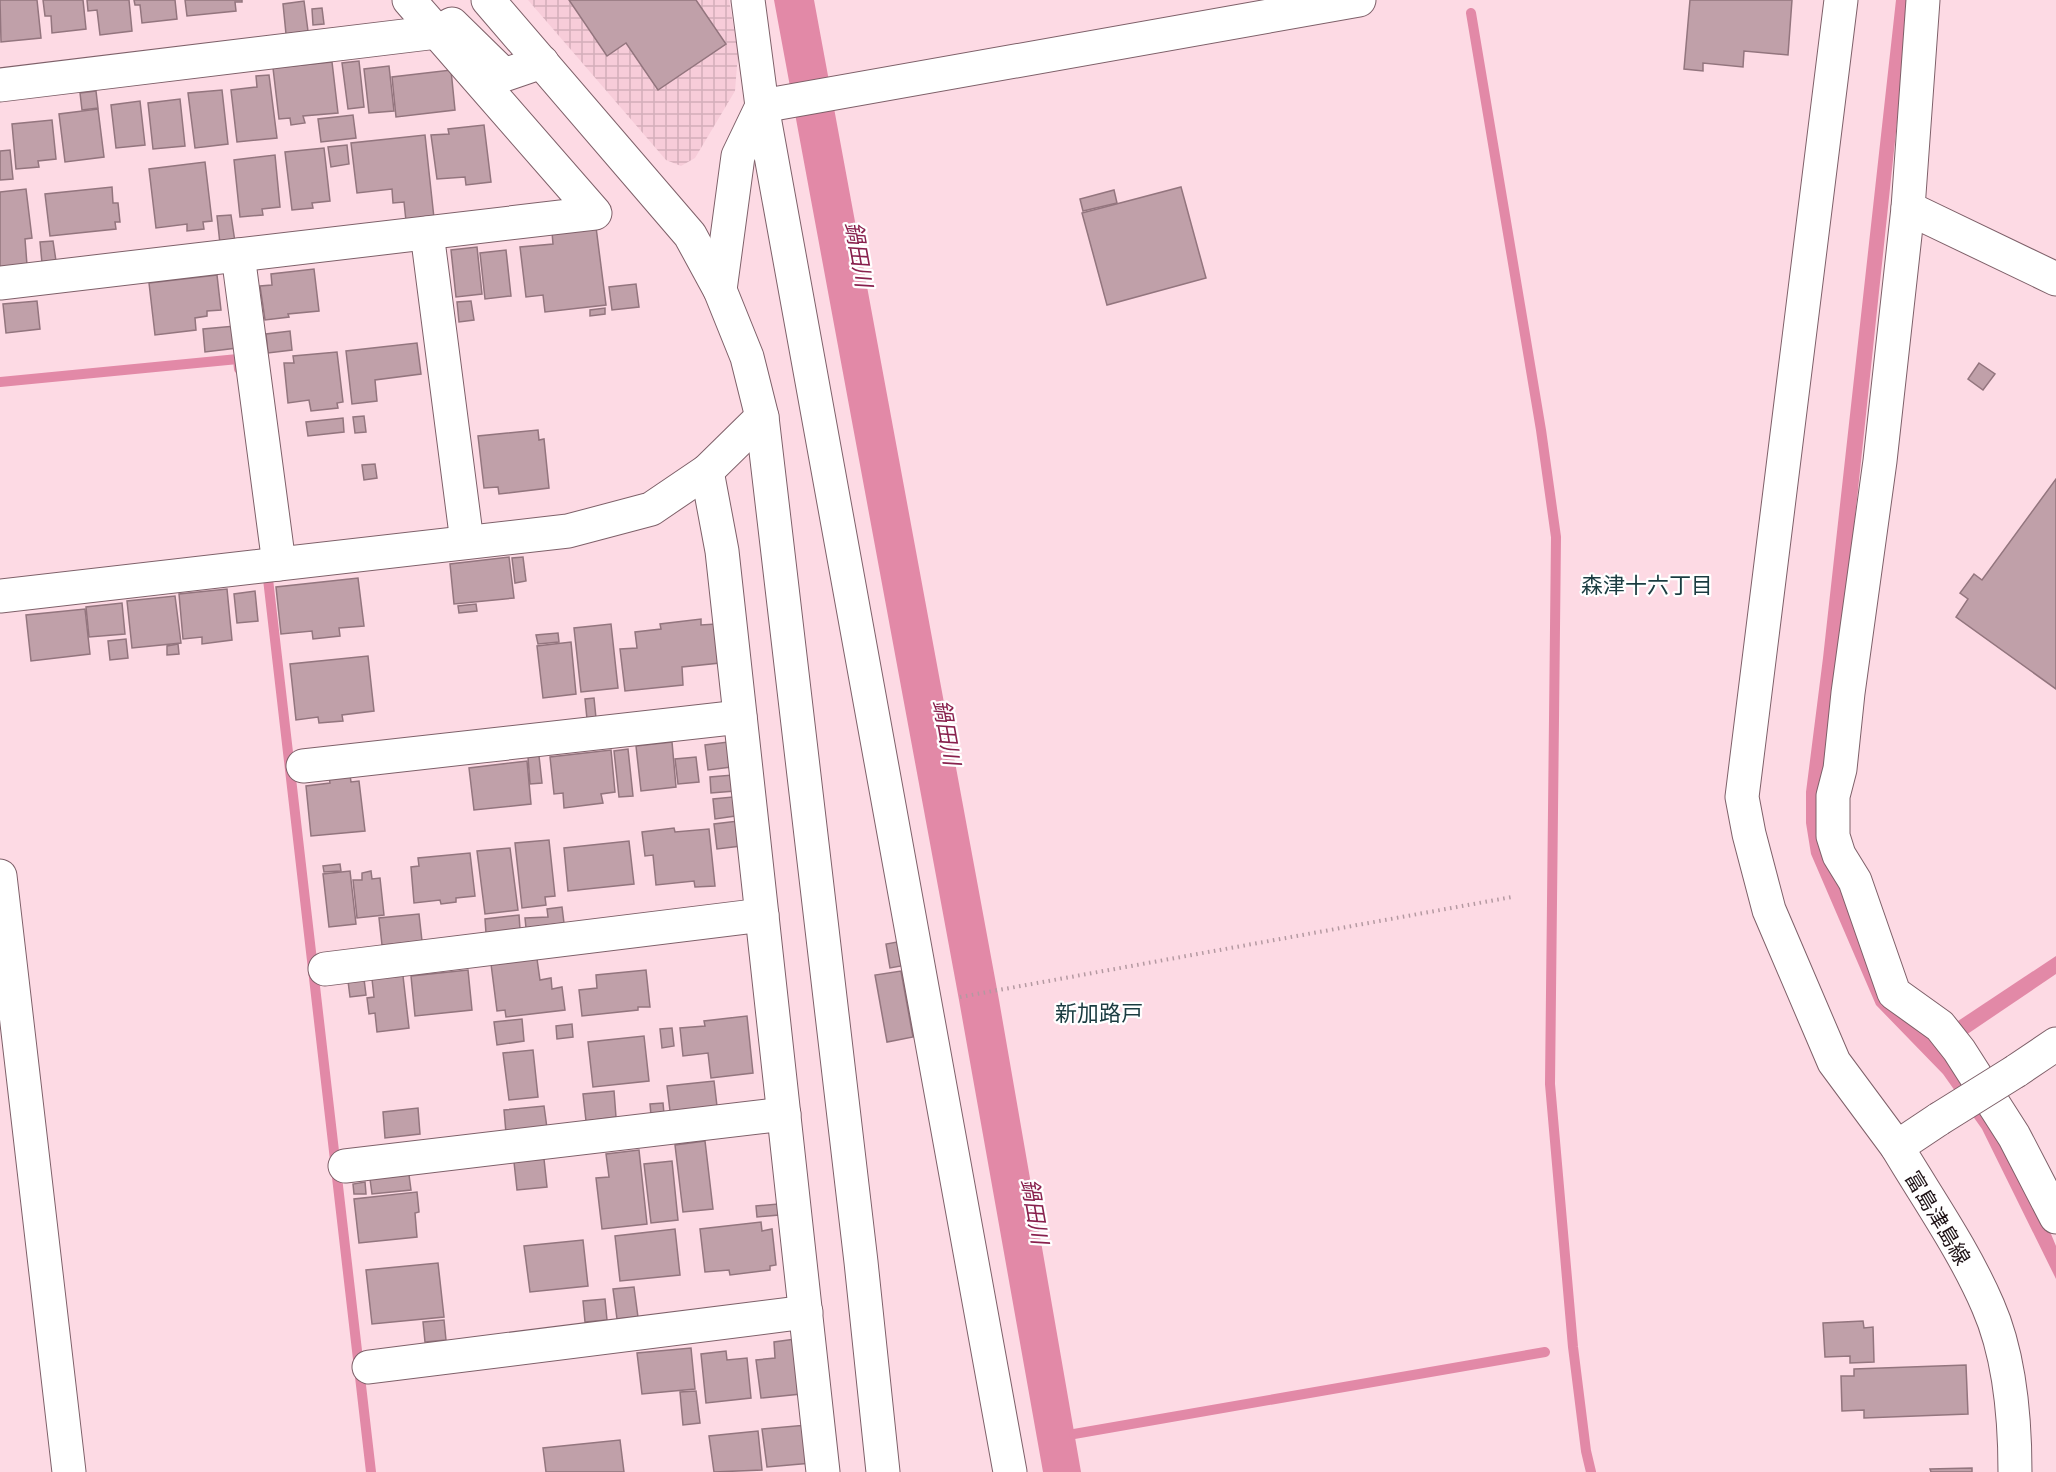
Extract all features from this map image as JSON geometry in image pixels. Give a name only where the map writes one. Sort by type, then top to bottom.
[{"type":"street","points":[[0,283],[595,213],[409,0]]},
{"type":"street","points":[[488,0],[690,235],[720,290],[747,357],[762,417],[860,1251],[883,1472]]},
{"type":"street","points":[[748,0],[771,104],[1010,1472]]},
{"type":"street","points":[[720,290],[738,156],[771,104],[1359,0]]},
{"type":"street","points":[[1841,0],[1742,797],[1769,910],[1834,1062],[1897,1148]]},
{"type":"street","points":[[1923,0],[1908,208],[1880,461],[1848,693],[1840,769],[1833,796],[1833,836],[1839,855],[1855,881],[1894,993],[1940,1026],[1959,1050],[2014,1136],[2056,1217]]},
{"type":"street","points":[[0,85],[437,32],[452,24],[504,75],[542,62]]},
{"type":"street","points":[[1908,208],[2056,279]]},
{"type":"street","points":[[427,233],[467,543]]},
{"type":"street","points":[[238,255],[279,564]]},
{"type":"street","points":[[0,596],[568,531],[651,509],[707,471],[762,417]]},
{"type":"street","points":[[707,471],[722,551],[823,1472]]},
{"type":"street","points":[[303,766],[740,717]]},
{"type":"street","points":[[0,876],[69,1472]]},
{"type":"street","points":[[325,969],[762,915]]},
{"type":"street","name":"富島津島線","points":[[2015,1472],[2015,1434],[2007,1369],[1989,1308],[1969,1267],[1897,1148],[2056,1044]]},
{"type":"street","points":[[345,1166],[784,1114]]},
{"type":"street","points":[[369,1367],[806,1312]]},
{"type":"path","points":[[954,998],[1512,897]]},
{"type":"shaded area","points":[[528,0],[729,0],[738,53],[735,91],[695,158],[681,166],[666,160]]},
{"type":"water","name":"鍋田川","points":[[774,0],[814,0],[999,1000],[1081,1472],[1043,1472],[959,1000]]},
{"type":"water","points":[[1896,0],[1910,0],[1823,836],[1934,1038],[1993,1123],[2056,1246],[2056,1279],[1982,1129],[1943,1074],[1876,1005],[1811,854],[1806,823],[1806,792]]},
{"type":"water","points":[[2056,956],[2056,974],[1966,1035],[1958,1021]]},
{"type":"building","points":[[0,0],[37,0],[41,38],[1,42]]},
{"type":"building","points":[[43,0],[83,0],[86,29],[52,33],[51,16],[45,16]]},
{"type":"building","points":[[87,0],[129,0],[132,31],[100,35],[97,10],[88,11]]},
{"type":"building","points":[[134,0],[175,0],[177,19],[142,23],[140,5],[135,5]]},
{"type":"building","points":[[185,0],[242,0],[242,2],[235,2],[236,11],[187,16]]},
{"type":"building","points":[[569,0],[696,0],[726,44],[658,90],[626,43],[607,56]]},
{"type":"building","points":[[1690,0],[1792,0],[1788,55],[1744,51],[1743,67],[1703,63],[1703,71],[1684,69]]},
{"type":"building","points":[[304,1],[308,31],[286,34],[283,4]]},
{"type":"building","points":[[322,8],[324,24],[313,25],[312,9]]},
{"type":"building","points":[[359,61],[364,107],[348,109],[342,63]]},
{"type":"building","points":[[332,62],[338,113],[303,116],[305,123],[291,125],[290,118],[279,119],[273,68]]},
{"type":"building","points":[[389,66],[394,111],[369,113],[364,69]]},
{"type":"building","points":[[451,70],[455,110],[396,117],[392,77]]},
{"type":"building","points":[[269,75],[277,138],[237,142],[231,90],[257,87],[256,76]]},
{"type":"building","points":[[222,90],[228,144],[195,148],[188,93]]},
{"type":"building","points":[[96,91],[98,108],[82,110],[80,93]]},
{"type":"building","points":[[180,99],[185,146],[153,149],[148,103]]},
{"type":"building","points":[[140,101],[145,145],[116,148],[111,105]]},
{"type":"building","points":[[98,109],[104,157],[65,162],[59,114]]},
{"type":"building","points":[[353,115],[356,138],[321,142],[318,119]]},
{"type":"building","points":[[52,120],[56,159],[38,161],[39,167],[16,169],[12,124]]},
{"type":"building","points":[[484,125],[491,182],[466,185],[465,177],[437,179],[431,135],[449,134],[448,129]]},
{"type":"building","points":[[425,135],[434,218],[406,221],[404,202],[393,203],[392,189],[357,193],[351,143]]},
{"type":"building","points":[[347,145],[349,164],[331,167],[328,147]]},
{"type":"building","points":[[324,148],[330,201],[312,203],[313,208],[292,210],[285,152]]},
{"type":"building","points":[[10,150],[13,179],[0,180],[0,151]]},
{"type":"building","points":[[275,155],[280,207],[262,209],[263,215],[240,217],[234,160]]},
{"type":"building","points":[[205,162],[212,221],[203,222],[204,229],[187,231],[187,224],[156,228],[149,169]]},
{"type":"building","points":[[112,187],[113,203],[118,203],[120,222],[115,222],[116,229],[50,236],[45,194]]},
{"type":"building","points":[[1181,187],[1206,278],[1107,305],[1082,213]]},
{"type":"building","points":[[26,189],[32,238],[25,239],[27,265],[0,268],[0,192]]},
{"type":"building","points":[[1114,190],[1117,203],[1083,211],[1080,199]]},
{"type":"building","points":[[231,215],[235,242],[220,244],[217,216]]},
{"type":"building","points":[[596,227],[606,305],[545,312],[543,295],[526,297],[520,247],[553,244],[552,232]]},
{"type":"building","points":[[53,241],[56,261],[42,263],[40,242]]},
{"type":"building","points":[[477,247],[482,294],[456,297],[451,250]]},
{"type":"building","points":[[506,250],[511,296],[485,299],[480,253]]},
{"type":"building","points":[[314,269],[319,311],[288,314],[289,317],[265,320],[260,286],[272,285],[271,274]]},
{"type":"building","points":[[217,275],[221,310],[207,311],[207,316],[195,318],[196,330],[155,335],[149,283]]},
{"type":"building","points":[[636,284],[639,307],[612,310],[609,287]]},
{"type":"building","points":[[37,301],[40,329],[6,333],[3,304]]},
{"type":"building","points":[[471,301],[474,320],[459,322],[457,302]]},
{"type":"building","points":[[605,308],[605,314],[590,316],[590,310]]},
{"type":"building","points":[[235,326],[237,348],[205,352],[203,329]]},
{"type":"building","points":[[290,331],[292,350],[268,353],[266,334]]},
{"type":"building","points":[[417,343],[421,374],[375,380],[377,401],[352,404],[346,351]]},
{"type":"building","points":[[337,352],[343,402],[337,403],[338,408],[311,411],[309,400],[288,403],[284,363],[294,363],[293,356]]},
{"type":"building","points":[[1979,363],[1995,374],[1983,390],[1968,379]]},
{"type":"building","points":[[364,416],[366,432],[355,433],[353,417]]},
{"type":"building","points":[[343,418],[344,432],[308,436],[306,422]]},
{"type":"building","points":[[538,430],[539,440],[544,439],[549,488],[499,494],[498,487],[484,488],[478,436]]},
{"type":"building","points":[[375,464],[377,478],[364,480],[362,465]]},
{"type":"building","points":[[2056,479],[2056,689],[1956,617],[1968,599],[1960,593],[1974,574],[1982,580]]},
{"type":"building","points":[[509,557],[514,598],[454,604],[450,564]]},
{"type":"building","points":[[523,557],[526,581],[515,583],[512,558]]},
{"type":"building","points":[[358,578],[364,626],[339,628],[340,636],[313,639],[312,631],[281,634],[276,587]]},
{"type":"building","points":[[227,589],[232,640],[202,644],[202,637],[183,639],[179,594]]},
{"type":"building","points":[[255,591],[258,621],[237,623],[234,594]]},
{"type":"building","points":[[175,596],[181,643],[132,648],[127,601]]},
{"type":"building","points":[[122,603],[125,634],[89,637],[86,607]]},
{"type":"building","points":[[476,604],[477,611],[459,613],[458,606]]},
{"type":"building","points":[[85,609],[90,654],[31,661],[26,615]]},
{"type":"building","points":[[701,619],[701,625],[716,624],[720,663],[682,667],[683,685],[625,691],[620,649],[637,648],[635,632],[661,629],[660,624]]},
{"type":"building","points":[[611,624],[618,688],[581,692],[574,628]]},
{"type":"building","points":[[558,633],[559,642],[538,644],[536,635]]},
{"type":"building","points":[[126,639],[128,658],[110,660],[108,641]]},
{"type":"building","points":[[571,642],[576,694],[543,698],[537,646]]},
{"type":"building","points":[[178,644],[179,654],[167,655],[167,646]]},
{"type":"building","points":[[368,656],[374,711],[342,715],[343,721],[319,723],[318,717],[296,720],[290,664]]},
{"type":"building","points":[[594,698],[596,718],[587,719],[585,699]]},
{"type":"building","points":[[672,742],[676,787],[641,791],[636,746]]},
{"type":"building","points":[[728,742],[731,767],[708,770],[705,745]]},
{"type":"building","points":[[628,749],[633,796],[619,797],[614,751]]},
{"type":"building","points":[[611,750],[615,792],[601,794],[603,803],[564,808],[563,793],[554,794],[550,757]]},
{"type":"building","points":[[539,756],[542,783],[530,784],[528,757]]},
{"type":"building","points":[[696,757],[699,782],[678,784],[675,759]]},
{"type":"building","points":[[527,761],[531,804],[474,810],[469,768]]},
{"type":"building","points":[[350,775],[351,782],[359,781],[365,831],[311,836],[306,786],[330,783],[329,777]]},
{"type":"building","points":[[733,775],[735,791],[711,793],[710,777]]},
{"type":"building","points":[[733,797],[735,816],[715,819],[713,799]]},
{"type":"building","points":[[738,821],[741,846],[717,849],[714,824]]},
{"type":"building","points":[[674,828],[675,832],[709,829],[715,886],[695,887],[694,881],[656,885],[653,855],[645,856],[642,832]]},
{"type":"building","points":[[549,840],[555,896],[545,897],[546,905],[522,908],[515,843]]},
{"type":"building","points":[[629,841],[634,884],[568,891],[564,848]]},
{"type":"building","points":[[510,848],[518,910],[485,914],[477,851]]},
{"type":"building","points":[[470,853],[475,896],[456,898],[456,902],[441,904],[440,900],[414,903],[411,867],[419,866],[418,858]]},
{"type":"building","points":[[340,864],[341,871],[324,872],[323,866]]},
{"type":"building","points":[[350,871],[356,924],[329,927],[323,874]]},
{"type":"building","points":[[371,871],[372,879],[380,878],[384,915],[357,918],[353,880],[362,880],[362,873]]},
{"type":"building","points":[[562,907],[564,923],[526,928],[525,918],[548,917],[547,909]]},
{"type":"building","points":[[419,914],[422,941],[382,945],[379,918]]},
{"type":"building","points":[[519,915],[520,929],[486,933],[485,919]]},
{"type":"building","points":[[897,942],[901,966],[890,968],[886,944]]},
{"type":"building","points":[[537,959],[540,980],[551,978],[552,989],[562,987],[565,1010],[506,1017],[505,1010],[497,1011],[491,964]]},
{"type":"building","points":[[468,970],[472,1010],[415,1016],[411,976]]},
{"type":"building","points":[[646,970],[650,1007],[582,1016],[579,990],[597,988],[596,975]]},
{"type":"building","points":[[901,971],[913,1037],[887,1042],[875,975]]},
{"type":"building","points":[[403,976],[409,1028],[377,1032],[375,1013],[369,1014],[367,998],[374,997],[372,979]]},
{"type":"building","points":[[364,979],[366,995],[350,997],[348,981]]},
{"type":"building","points":[[747,1016],[753,1073],[711,1078],[708,1053],[683,1056],[680,1028],[705,1026],[704,1021]]},
{"type":"building","points":[[522,1019],[524,1041],[497,1045],[494,1022]]},
{"type":"building","points":[[572,1024],[573,1037],[557,1039],[556,1026]]},
{"type":"building","points":[[672,1028],[674,1046],[662,1048],[660,1029]]},
{"type":"building","points":[[644,1036],[649,1081],[593,1087],[588,1042]]},
{"type":"building","points":[[533,1050],[538,1097],[509,1100],[503,1053]]},
{"type":"building","points":[[714,1081],[717,1106],[670,1111],[667,1086]]},
{"type":"building","points":[[614,1091],[616,1117],[586,1121],[583,1094]]},
{"type":"building","points":[[663,1103],[664,1114],[651,1115],[650,1104]]},
{"type":"building","points":[[544,1106],[547,1128],[506,1133],[504,1110]]},
{"type":"building","points":[[418,1108],[420,1134],[385,1138],[383,1112]]},
{"type":"building","points":[[705,1141],[713,1209],[683,1212],[675,1145]]},
{"type":"building","points":[[639,1150],[647,1224],[602,1229],[596,1178],[609,1177],[606,1154]]},
{"type":"building","points":[[544,1159],[547,1187],[517,1190],[514,1162]]},
{"type":"building","points":[[672,1161],[678,1220],[651,1223],[644,1164]]},
{"type":"building","points":[[409,1175],[411,1190],[372,1194],[370,1179]]},
{"type":"building","points":[[365,1182],[366,1194],[354,1194],[353,1184]]},
{"type":"building","points":[[417,1192],[419,1212],[415,1213],[417,1237],[359,1243],[354,1199]]},
{"type":"building","points":[[778,1204],[779,1215],[757,1217],[756,1206]]},
{"type":"building","points":[[761,1222],[762,1231],[772,1229],[776,1265],[770,1266],[770,1270],[730,1275],[729,1270],[705,1272],[700,1229]]},
{"type":"building","points":[[675,1229],[680,1275],[620,1281],[615,1236]]},
{"type":"building","points":[[583,1240],[588,1286],[530,1292],[524,1246]]},
{"type":"building","points":[[438,1263],[444,1317],[372,1324],[366,1270]]},
{"type":"building","points":[[634,1287],[638,1317],[617,1319],[613,1289]]},
{"type":"building","points":[[605,1299],[607,1320],[585,1322],[583,1301]]},
{"type":"building","points":[[444,1320],[446,1340],[425,1342],[423,1322]]},
{"type":"building","points":[[1863,1321],[1864,1328],[1873,1327],[1874,1362],[1850,1363],[1850,1356],[1825,1357],[1823,1323]]},
{"type":"building","points":[[795,1339],[801,1394],[761,1398],[756,1360],[775,1358],[774,1342]]},
{"type":"building","points":[[691,1348],[695,1389],[642,1394],[637,1353]]},
{"type":"building","points":[[726,1351],[727,1360],[747,1358],[751,1398],[706,1403],[701,1354]]},
{"type":"building","points":[[1966,1365],[1968,1414],[1864,1418],[1864,1410],[1842,1411],[1841,1376],[1854,1376],[1854,1369]]},
{"type":"building","points":[[696,1391],[700,1423],[683,1425],[680,1392]]},
{"type":"building","points":[[807,1425],[812,1463],[767,1467],[762,1429]]},
{"type":"building","points":[[758,1431],[762,1470],[714,1472],[709,1436]]},
{"type":"building","points":[[620,1440],[624,1472],[546,1472],[543,1448]]},
{"type":"building","points":[[1972,1468],[1972,1472],[1931,1472],[1930,1469]]},
{"type":"waterway","points":[[1471,13],[1541,430],[1556,537],[1550,1084],[1573,1347],[1586,1451],[1591,1472]]},
{"type":"waterway","points":[[0,382],[238,359],[239,369]]},
{"type":"waterway","points":[[268,579],[371,1472]]},
{"type":"waterway","points":[[1074,1434],[1545,1352]]},
{"type":"district","name":"森津十六丁目","points":[[1647,583]]},
{"type":"district","name":"新加路戸","points":[[1099,1011]]}]
